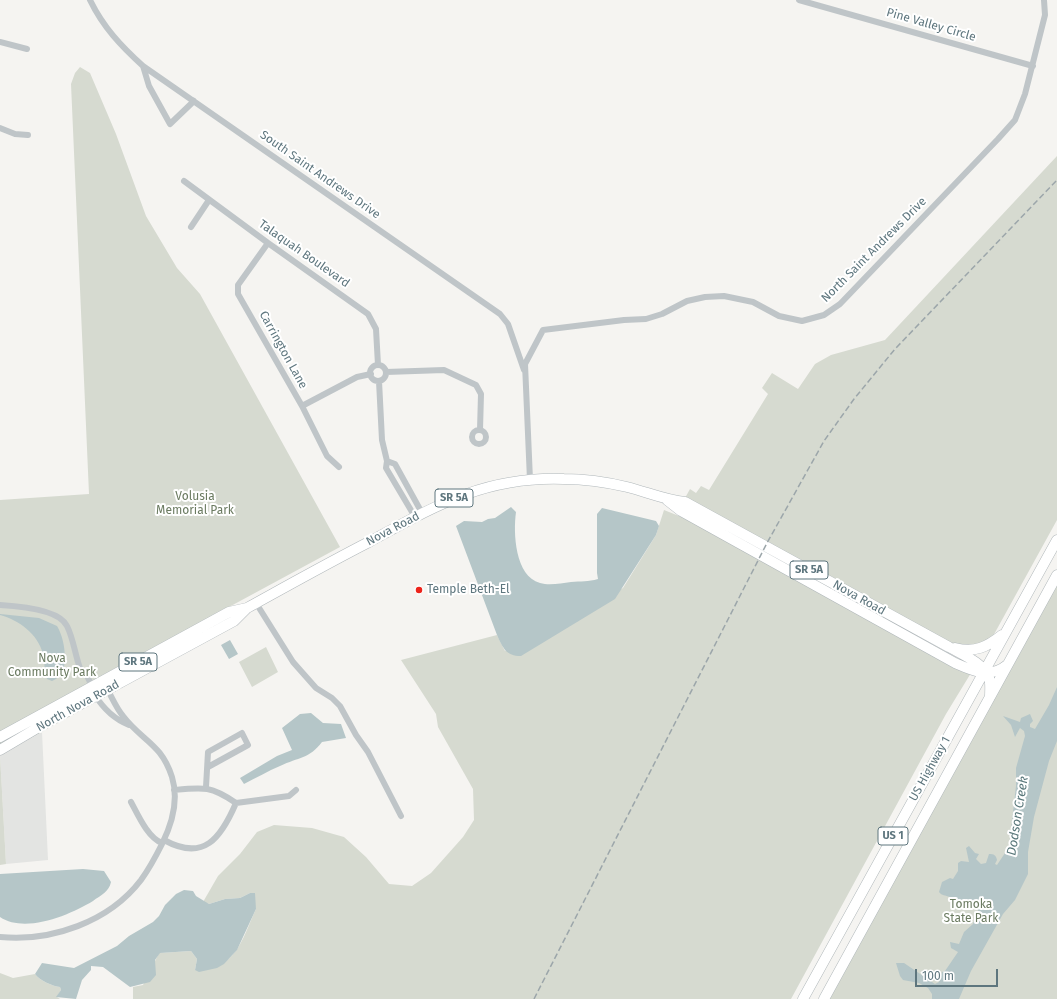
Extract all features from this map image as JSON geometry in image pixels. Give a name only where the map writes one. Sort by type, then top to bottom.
[{"type":"main road","name":"Nova Road","points":[[247,608],[418,515],[456,497],[477,490],[530,480],[564,478],[604,482],[627,487],[666,500],[685,502],[949,647],[985,672]]},
{"type":"main road","name":"Nova Road","points":[[666,500],[681,511],[949,660],[985,672]]},
{"type":"main road","name":"US Highway 1","points":[[803,999],[1057,540]]},
{"type":"main road","name":"US Highway 1","points":[[824,999],[1057,575]]},
{"type":"main road","name":"North Nova Road","points":[[3,735],[229,612],[247,608]]},
{"type":"main road","name":"North Nova Road","points":[[0,750],[234,621],[247,608]]},
{"type":"main road","points":[[949,647],[971,651],[980,649],[990,644],[1007,631]]},
{"type":"main road","points":[[990,697],[990,682],[985,672],[1003,669],[1008,665]]},
{"type":"main road","points":[[0,743],[3,735]]},
{"type":"street","name":"South Saint Andrews Drive","points":[[90,0],[101,21],[121,47],[143,66],[500,314],[508,324],[526,375]]},
{"type":"street","name":"Pine Valley Circle","points":[[799,0],[1033,66]]},
{"type":"street","name":"North Saint Andrews Drive","points":[[526,375],[525,364],[543,330],[624,320],[646,319],[662,314],[687,301],[705,297],[724,296],[753,302],[779,316],[802,321],[824,315],[840,304],[1015,120],[1025,94],[1033,66],[1045,15],[1044,0]]},
{"type":"street","points":[[0,42],[27,49]]},
{"type":"street","points":[[143,66],[149,86],[170,124],[194,101]]},
{"type":"street","points":[[0,128],[15,134],[28,134]]},
{"type":"street","name":"Talaquah Boulevard","points":[[184,181],[368,314],[376,329],[378,365]]},
{"type":"street","points":[[191,226],[209,200]]},
{"type":"street","name":"Carrington Lane","points":[[268,243],[238,284],[238,294],[302,406],[328,456],[339,467]]},
{"type":"street","points":[[378,365],[384,367],[386,372],[384,378],[379,380],[374,380],[370,374],[373,367],[378,365]]},
{"type":"street","points":[[386,372],[444,370],[476,385],[481,394],[480,430]]},
{"type":"street","points":[[302,406],[357,377],[370,374]]},
{"type":"street","points":[[526,375],[530,480]]},
{"type":"street","points":[[379,380],[382,440],[387,461],[386,468],[398,489],[418,515]]},
{"type":"street","points":[[387,461],[394,464],[406,484],[418,515]]},
{"type":"street","points":[[398,489],[406,484]]},
{"type":"street","points":[[256,603],[293,662],[316,688],[332,698],[340,706],[356,735],[368,752],[400,816]]},
{"type":"street","points":[[0,605],[43,612],[63,620],[69,630],[81,671],[86,674],[104,709],[122,722],[132,726]]},
{"type":"street","points":[[0,937],[34,938],[57,933],[91,919],[129,893],[141,880],[163,842],[172,822],[175,801],[174,790],[168,768],[158,749],[123,716],[102,681]]},
{"type":"street","points":[[206,787],[208,752],[242,733],[248,745],[208,767]]},
{"type":"street","points":[[174,790],[206,787],[224,795],[236,803],[289,796],[296,790]]},
{"type":"street","points":[[132,802],[156,841],[182,849],[205,846],[216,838],[226,824],[236,803]]},
{"type":"shaded area","points":[[42,732],[48,860],[6,864],[0,755]]},
{"type":"green space","points":[[80,67],[90,73],[116,134],[146,216],[177,268],[200,294],[340,547],[105,674],[114,692],[0,755],[0,500],[89,494],[71,84],[75,73]]},
{"type":"green space","points":[[1057,156],[1057,520],[992,638],[978,646],[950,644],[685,498],[690,489],[696,493],[701,486],[709,490],[768,394],[762,388],[772,373],[798,389],[815,364],[831,355],[885,340]]},
{"type":"green space","points":[[664,510],[699,524],[971,673],[946,714],[791,999],[133,999],[133,987],[143,985],[159,953],[191,951],[197,959],[195,970],[220,965],[229,959],[236,951],[256,909],[250,893],[240,898],[225,899],[209,904],[203,902],[218,876],[240,854],[257,832],[274,825],[312,828],[344,837],[366,857],[389,884],[412,886],[431,873],[463,837],[474,820],[473,789],[438,727],[436,714],[401,660],[497,635],[505,651],[623,588],[656,535]]},
{"type":"green space","name":"Tomoka State Park","points":[[1057,575],[1057,999],[824,999]]},
{"type":"green space","points":[[266,647],[278,672],[252,687],[239,662]]},
{"type":"green space","points":[[0,755],[6,864],[0,865]]},
{"type":"green space","points":[[0,973],[13,978],[35,974],[46,982],[60,987],[61,990],[57,997],[60,999],[0,999]]},
{"type":"water","points":[[511,507],[516,512],[516,542],[521,563],[525,572],[532,579],[544,584],[598,579],[597,514],[602,508],[656,521],[659,526],[656,535],[615,599],[521,656],[508,653],[501,644],[456,526],[464,521],[482,522],[495,518]]},
{"type":"water","points":[[0,614],[39,618],[57,626],[62,636],[65,656],[64,668],[59,677],[52,681],[47,679],[43,654],[37,640],[21,624]]},
{"type":"water","points":[[230,640],[238,654],[229,659],[221,645]]},
{"type":"water","name":"Dodson Creek","points":[[1057,687],[1057,741],[1049,761],[1034,817],[1028,852],[1028,874],[1015,900],[1003,914],[971,971],[959,999],[932,999],[932,994],[928,988],[919,983],[903,980],[900,976],[896,963],[904,963],[935,984],[939,982],[942,972],[945,971],[958,952],[951,948],[950,942],[959,944],[964,932],[973,924],[980,905],[975,901],[962,902],[941,894],[939,892],[942,882],[950,878],[953,879],[958,871],[958,863],[961,861],[969,862],[966,848],[969,846],[975,853],[979,854],[976,859],[981,864],[986,863],[989,854],[991,854],[996,857],[997,860],[995,864],[997,865],[1009,847],[1016,786],[1016,768],[1025,736],[1024,731],[1020,728],[1015,737],[1011,725],[1003,716],[1020,722],[1021,718],[1030,714],[1033,721],[1030,724],[1030,727],[1035,729],[1049,705]]},
{"type":"water","points":[[311,713],[323,723],[341,724],[346,738],[322,742],[313,752],[308,755],[287,763],[244,784],[240,778],[277,756],[292,750],[282,728],[300,714]]},
{"type":"water","points":[[83,869],[104,871],[111,882],[107,891],[93,901],[72,912],[47,921],[22,924],[10,922],[0,917],[0,874]]},
{"type":"water","points":[[184,890],[193,891],[196,896],[209,904],[225,899],[240,898],[250,893],[255,893],[256,909],[237,950],[224,964],[217,968],[199,972],[195,970],[197,959],[191,951],[160,953],[155,960],[156,975],[150,982],[130,987],[103,967],[91,966],[91,970],[82,980],[76,999],[56,997],[61,990],[60,987],[46,982],[35,974],[42,963],[74,968],[117,946],[129,936],[153,922],[159,916],[165,905],[176,894]]},
{"type":"railway","points":[[534,999],[767,543],[824,441],[854,399],[895,349],[1057,180]]},
{"type":"place","name":"Temple Beth-El","points":[[419,590]]},
{"type":"park label","name":"Volusia Memorial Park","points":[[195,504]]},
{"type":"park label","name":"Nova Community Park","points":[[52,666]]}]
